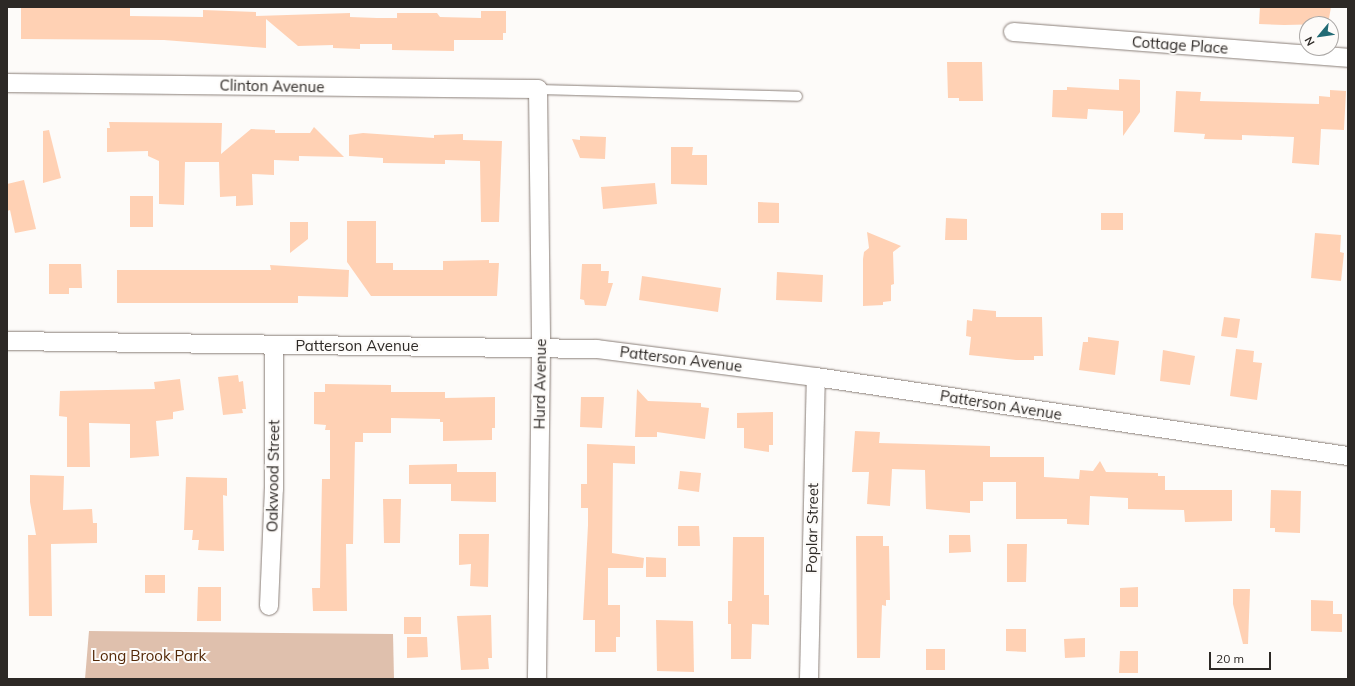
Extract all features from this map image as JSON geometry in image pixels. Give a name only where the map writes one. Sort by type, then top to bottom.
[{"type":"street","name":"Cottage Place","points":[[1013,32],[1348,58]]},
{"type":"street","name":"Clinton Avenue","points":[[7,83],[538,89]]},
{"type":"street","name":"Hurd Avenue","points":[[536,679],[541,348],[538,89]]},
{"type":"street","name":"Patterson Avenue","points":[[7,341],[274,346],[597,349],[666,356],[816,377],[1348,456]]},
{"type":"street","name":"Oakwood Street","points":[[269,606],[274,489],[274,346]]},
{"type":"street","name":"Poplar Street","points":[[809,679],[816,377]]},
{"type":"lane","points":[[538,89],[797,96]]},
{"type":"green space","name":"Long Brook Park","points":[[89,631],[393,634],[394,679],[85,679]]},
{"type":"building","points":[[21,7],[130,7],[130,16],[203,17],[203,10],[256,12],[256,16],[350,13],[350,17],[377,18],[397,18],[397,13],[437,13],[440,17],[481,18],[481,11],[506,11],[506,33],[503,33],[503,40],[454,40],[454,51],[392,50],[392,44],[360,44],[360,49],[333,48],[333,45],[298,46],[266,19],[266,48],[164,40],[21,39]]},
{"type":"building","points":[[1260,7],[1331,7],[1329,16],[1299,16],[1299,25],[1259,24]]},
{"type":"building","points":[[947,62],[982,62],[983,101],[959,101],[959,98],[948,98]]},
{"type":"building","points":[[1119,79],[1140,80],[1140,112],[1123,136],[1123,111],[1088,109],[1087,119],[1052,117],[1053,90],[1067,90],[1067,87],[1119,90]]},
{"type":"building","points":[[1330,90],[1346,91],[1344,130],[1321,129],[1319,165],[1292,163],[1294,137],[1242,135],[1242,140],[1204,139],[1205,134],[1174,132],[1176,91],[1201,92],[1200,101],[1319,104],[1319,96],[1330,97]]},
{"type":"building","points":[[109,122],[222,123],[221,154],[251,129],[275,130],[275,133],[310,133],[314,127],[344,157],[299,156],[299,161],[274,160],[274,175],[252,174],[253,205],[236,206],[236,196],[220,197],[219,162],[185,162],[184,205],[159,204],[159,161],[148,156],[148,151],[107,152],[107,128],[110,128]]},
{"type":"building","points":[[49,130],[61,178],[43,183],[43,131]]},
{"type":"building","points":[[363,133],[434,138],[434,135],[463,134],[463,140],[502,141],[499,222],[481,222],[480,161],[445,160],[445,164],[383,163],[383,158],[349,156],[349,135]]},
{"type":"building","points":[[580,136],[606,137],[605,159],[580,158],[572,139],[580,140]]},
{"type":"building","points":[[671,147],[693,147],[692,155],[707,155],[707,185],[671,184]]},
{"type":"building","points":[[24,180],[36,229],[15,233],[10,210],[7,211],[7,184]]},
{"type":"building","points":[[655,183],[657,204],[603,209],[601,187]]},
{"type":"building","points":[[130,196],[153,196],[153,227],[130,227]]},
{"type":"building","points":[[758,202],[779,203],[779,223],[758,223]]},
{"type":"building","points":[[1101,213],[1123,213],[1123,230],[1101,230]]},
{"type":"building","points":[[946,218],[967,219],[967,240],[945,240]]},
{"type":"building","points":[[347,221],[376,221],[376,263],[393,263],[393,270],[443,270],[443,261],[489,260],[489,263],[499,263],[497,296],[371,296],[347,262]]},
{"type":"building","points":[[290,222],[308,222],[308,239],[290,253]]},
{"type":"building","points":[[867,232],[901,246],[893,252],[894,284],[891,285],[891,301],[883,302],[883,305],[863,306],[863,259],[864,252],[869,248]]},
{"type":"building","points":[[1315,233],[1341,235],[1340,252],[1344,253],[1341,281],[1311,278]]},
{"type":"building","points":[[49,264],[81,264],[82,288],[69,288],[69,294],[49,294]]},
{"type":"building","points":[[582,264],[601,264],[601,271],[609,271],[608,283],[613,283],[606,306],[585,305],[584,300],[580,299]]},
{"type":"building","points":[[270,265],[349,270],[348,297],[298,296],[298,303],[117,303],[117,270],[271,270]]},
{"type":"building","points":[[777,272],[823,275],[822,302],[776,300]]},
{"type":"building","points":[[642,276],[721,288],[718,312],[639,300]]},
{"type":"building","points":[[973,309],[996,311],[996,317],[1042,317],[1043,356],[1034,356],[1034,360],[1016,360],[969,355],[971,337],[966,336],[967,320],[972,321]]},
{"type":"building","points":[[1224,317],[1240,319],[1237,338],[1221,336]]},
{"type":"building","points":[[1088,337],[1119,341],[1115,375],[1079,370],[1083,342],[1088,342]]},
{"type":"building","points":[[1236,349],[1254,351],[1253,362],[1262,363],[1257,400],[1230,396]]},
{"type":"building","points":[[1163,350],[1195,356],[1190,385],[1160,381]]},
{"type":"building","points":[[238,375],[239,382],[243,381],[246,409],[242,409],[243,413],[223,415],[218,377]]},
{"type":"building","points":[[180,379],[184,410],[173,412],[173,419],[156,421],[159,456],[130,458],[130,424],[89,423],[90,467],[67,467],[67,417],[59,416],[60,391],[155,389],[154,382]]},
{"type":"building","points":[[325,384],[391,385],[391,392],[445,392],[445,398],[495,397],[495,428],[492,428],[492,440],[443,441],[443,422],[440,422],[440,419],[391,418],[391,433],[363,433],[363,442],[355,442],[353,544],[346,544],[347,611],[313,611],[312,588],[320,588],[322,479],[330,479],[330,430],[325,430],[326,425],[314,424],[314,392],[325,392]]},
{"type":"building","points":[[637,389],[648,401],[701,403],[701,407],[709,408],[705,439],[657,432],[657,437],[635,437]]},
{"type":"building","points":[[581,397],[604,397],[602,428],[580,427]]},
{"type":"building","points":[[773,412],[773,445],[769,445],[769,452],[744,448],[744,428],[737,428],[737,413]]},
{"type":"building","points":[[855,431],[880,432],[879,443],[990,446],[990,457],[1044,457],[1044,477],[1079,479],[1080,470],[1093,471],[1100,461],[1106,472],[1158,473],[1158,476],[1165,476],[1165,490],[1232,490],[1232,521],[1185,522],[1184,510],[1128,509],[1128,498],[1090,496],[1089,525],[1067,524],[1067,519],[1016,519],[1016,482],[983,482],[983,501],[970,501],[970,513],[926,509],[925,470],[892,469],[890,506],[867,504],[869,472],[852,472]]},
{"type":"building","points":[[587,444],[635,446],[635,464],[613,463],[612,553],[644,558],[643,568],[608,568],[608,605],[620,605],[620,637],[616,637],[616,652],[595,652],[595,620],[583,620],[588,508],[581,508],[581,484],[587,484]]},
{"type":"building","points":[[457,464],[457,472],[496,472],[496,502],[451,501],[451,484],[409,484],[409,465]]},
{"type":"building","points":[[680,471],[701,473],[699,492],[678,489]]},
{"type":"building","points":[[30,475],[64,476],[63,510],[92,509],[93,523],[97,523],[97,543],[51,544],[52,616],[29,616],[28,535],[36,535],[30,502]]},
{"type":"building","points":[[186,477],[227,478],[227,496],[223,495],[224,551],[198,550],[199,540],[192,540],[193,530],[184,530]]},
{"type":"building","points":[[1271,490],[1301,491],[1300,533],[1275,532],[1275,528],[1270,528]]},
{"type":"building","points":[[383,499],[401,499],[400,543],[384,543]]},
{"type":"building","points":[[678,526],[699,526],[700,546],[678,546]]},
{"type":"building","points":[[459,534],[489,534],[488,587],[470,586],[471,564],[459,565]]},
{"type":"building","points":[[949,535],[970,535],[971,552],[949,553]]},
{"type":"building","points":[[856,536],[883,536],[883,546],[889,546],[890,600],[886,600],[886,606],[882,605],[880,658],[857,658]]},
{"type":"building","points":[[733,537],[764,537],[764,595],[769,595],[769,625],[752,624],[751,659],[731,659],[731,624],[728,624],[728,601],[732,601]]},
{"type":"building","points":[[1007,544],[1027,544],[1026,582],[1007,582]]},
{"type":"building","points":[[646,557],[666,558],[666,577],[646,577]]},
{"type":"building","points":[[145,575],[165,575],[165,593],[145,593]]},
{"type":"building","points":[[198,587],[221,587],[221,621],[197,621]]},
{"type":"building","points":[[1138,587],[1138,607],[1120,607],[1120,588]]},
{"type":"building","points":[[1233,589],[1250,589],[1248,644],[1243,644],[1233,604]]},
{"type":"building","points":[[1311,600],[1333,601],[1333,614],[1342,614],[1342,632],[1311,631]]},
{"type":"building","points":[[491,615],[492,658],[488,658],[489,669],[461,670],[457,616]]},
{"type":"building","points":[[404,617],[421,617],[421,634],[404,634]]},
{"type":"building","points":[[656,620],[693,621],[694,672],[657,671]]},
{"type":"building","points":[[1006,629],[1026,629],[1026,652],[1006,651]]},
{"type":"building","points":[[407,637],[427,637],[428,657],[407,658]]},
{"type":"building","points":[[1085,638],[1085,657],[1065,658],[1064,639]]},
{"type":"building","points":[[926,649],[945,649],[945,670],[926,670]]},
{"type":"building","points":[[1120,651],[1138,651],[1138,673],[1119,673]]}]
